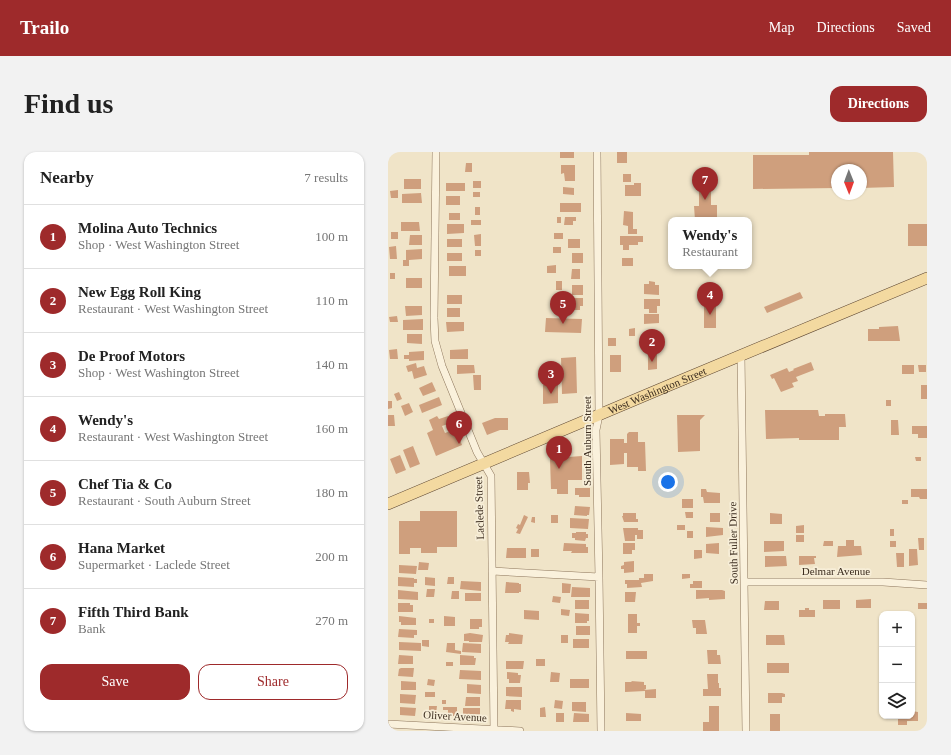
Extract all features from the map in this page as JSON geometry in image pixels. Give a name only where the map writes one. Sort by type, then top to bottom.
[{"type":"main road","name":"West Washington Street","points":[[388,504],[927,278]]},
{"type":"street","name":"Laclede Street","points":[[436,152],[435,341],[442,366],[477,452],[491,476],[494,730]]},
{"type":"street","name":"South Auburn Street","points":[[597,152],[598,415],[596,430],[600,731]]},
{"type":"street","name":"South Fuller Drive","points":[[741,355],[746,731]]},
{"type":"street","points":[[492,571],[599,577]]},
{"type":"street","name":"Delmar Avenue","points":[[744,582],[883,582],[927,585]]},
{"type":"street","name":"Oliver Avenue","points":[[388,724],[520,731]]},
{"type":"building","points":[[560,152],[574,152],[574,158],[560,158]]},
{"type":"building","points":[[617,152],[627,152],[627,163],[617,163]]},
{"type":"building","points":[[809,152],[893,152],[894,187],[867,188],[867,164],[831,164],[831,188],[753,189],[753,155],[809,155]]},
{"type":"building","points":[[466,163],[472,163],[472,172],[465,172]]},
{"type":"building","points":[[561,165],[575,165],[575,181],[565,181],[564,173],[561,174]]},
{"type":"building","points":[[623,174],[631,174],[631,182],[623,182]]},
{"type":"building","points":[[404,179],[421,179],[421,189],[404,189]]},
{"type":"building","points":[[473,181],[481,181],[481,188],[473,188]]},
{"type":"building","points":[[446,183],[465,183],[465,191],[446,191]]},
{"type":"building","points":[[634,183],[641,183],[641,196],[625,196],[625,185],[634,185]]},
{"type":"building","points":[[699,185],[711,185],[711,205],[717,205],[717,217],[695,217],[694,206],[699,206]]},
{"type":"building","points":[[563,187],[574,188],[574,195],[563,194]]},
{"type":"building","points":[[398,190],[398,198],[391,198],[390,191]]},
{"type":"building","points":[[473,192],[480,192],[480,197],[473,197]]},
{"type":"building","points":[[421,193],[422,203],[402,203],[402,194]]},
{"type":"building","points":[[446,196],[460,196],[460,205],[446,205]]},
{"type":"building","points":[[560,203],[581,203],[581,212],[560,212]]},
{"type":"building","points":[[475,207],[480,207],[480,215],[475,215]]},
{"type":"building","points":[[624,211],[633,212],[633,229],[637,229],[637,234],[628,234],[628,226],[623,225]]},
{"type":"building","points":[[449,213],[460,213],[460,220],[449,220]]},
{"type":"building","points":[[557,217],[561,217],[561,223],[557,223]]},
{"type":"building","points":[[565,217],[576,217],[576,221],[573,221],[573,225],[564,225]]},
{"type":"building","points":[[471,220],[481,220],[481,225],[471,225]]},
{"type":"building","points":[[401,222],[419,222],[420,231],[401,231]]},
{"type":"building","points":[[447,224],[464,224],[464,233],[447,234]]},
{"type":"building","points":[[908,224],[927,224],[927,246],[908,246]]},
{"type":"building","points":[[391,232],[398,232],[398,239],[391,239]]},
{"type":"building","points":[[554,233],[563,233],[563,239],[554,239]]},
{"type":"building","points":[[481,234],[481,246],[475,246],[474,235]]},
{"type":"building","points":[[410,235],[422,235],[422,245],[409,245]]},
{"type":"building","points":[[620,236],[643,236],[643,242],[638,242],[638,245],[629,245],[629,250],[623,250],[623,245],[620,245]]},
{"type":"building","points":[[447,239],[462,239],[462,247],[447,247]]},
{"type":"building","points":[[568,239],[580,239],[580,248],[568,248]]},
{"type":"building","points":[[396,246],[397,259],[390,259],[389,247]]},
{"type":"building","points":[[553,247],[561,247],[561,253],[553,253]]},
{"type":"building","points":[[422,249],[422,259],[409,260],[409,266],[403,266],[403,260],[406,260],[406,250]]},
{"type":"building","points":[[475,250],[481,250],[481,256],[475,256]]},
{"type":"building","points":[[447,253],[462,253],[462,261],[447,261]]},
{"type":"building","points":[[572,253],[583,253],[583,263],[572,263]]},
{"type":"building","points":[[622,258],[633,258],[633,266],[622,266]]},
{"type":"building","points":[[556,265],[556,273],[547,273],[547,266]]},
{"type":"building","points":[[449,266],[466,266],[466,276],[449,276]]},
{"type":"building","points":[[572,269],[580,269],[580,279],[571,279]]},
{"type":"building","points":[[390,273],[395,273],[395,279],[390,279]]},
{"type":"building","points":[[406,278],[422,278],[422,288],[406,288]]},
{"type":"building","points":[[556,281],[562,281],[562,290],[556,290]]},
{"type":"building","points":[[649,281],[655,282],[655,285],[659,285],[659,295],[644,294],[644,284],[649,284]]},
{"type":"building","points":[[572,285],[583,285],[583,295],[572,295]]},
{"type":"building","points":[[800,292],[803,298],[767,313],[764,307]]},
{"type":"building","points":[[447,295],[462,295],[462,304],[447,304]]},
{"type":"building","points":[[710,295],[716,295],[716,328],[704,328],[704,301],[710,301]]},
{"type":"building","points":[[568,298],[583,298],[583,306],[580,306],[580,310],[568,310]]},
{"type":"building","points":[[644,299],[660,299],[660,306],[657,306],[657,313],[649,313],[649,309],[644,309]]},
{"type":"building","points":[[557,301],[565,302],[565,311],[557,311]]},
{"type":"building","points":[[405,306],[422,306],[422,315],[406,316]]},
{"type":"building","points":[[447,308],[460,308],[460,317],[447,317]]},
{"type":"building","points":[[644,314],[659,314],[659,323],[644,324]]},
{"type":"building","points":[[397,316],[398,322],[390,322],[389,317]]},
{"type":"building","points":[[546,318],[582,319],[581,333],[545,332]]},
{"type":"building","points":[[423,319],[423,330],[403,330],[403,320]]},
{"type":"building","points":[[446,322],[464,322],[464,331],[447,332]]},
{"type":"building","points":[[898,326],[900,341],[868,341],[868,329]]},
{"type":"building","points":[[635,328],[635,336],[629,336],[629,329]]},
{"type":"building","points":[[407,334],[422,334],[422,344],[407,343]]},
{"type":"building","points":[[608,338],[616,338],[616,346],[608,346]]},
{"type":"building","points":[[397,349],[398,359],[390,359],[389,350]]},
{"type":"building","points":[[468,349],[468,359],[450,359],[450,350]]},
{"type":"building","points":[[424,351],[424,360],[409,361],[409,359],[404,359],[404,355],[409,355],[409,352]]},
{"type":"building","points":[[648,354],[657,354],[657,369],[648,370]]},
{"type":"building","points":[[610,355],[621,355],[621,372],[610,372]]},
{"type":"building","points":[[576,357],[577,393],[562,394],[561,358]]},
{"type":"building","points":[[811,362],[814,370],[796,377],[798,381],[792,383],[794,387],[781,392],[774,378],[772,379],[770,375],[787,368],[789,372]]},
{"type":"building","points":[[416,363],[417,368],[424,366],[427,375],[414,379],[412,371],[408,372],[406,366]]},
{"type":"building","points":[[457,365],[474,365],[475,373],[457,374]]},
{"type":"building","points":[[902,365],[914,365],[914,374],[902,374]]},
{"type":"building","points":[[918,365],[926,365],[926,372],[919,372]]},
{"type":"building","points":[[548,367],[558,367],[558,403],[543,404],[543,385],[548,385]]},
{"type":"building","points":[[473,375],[481,375],[481,390],[474,390]]},
{"type":"building","points":[[432,382],[436,391],[423,396],[419,388]]},
{"type":"building","points":[[921,385],[927,385],[927,399],[921,399]]},
{"type":"building","points":[[399,392],[402,399],[397,401],[394,394]]},
{"type":"building","points":[[439,397],[442,405],[422,413],[419,405]]},
{"type":"building","points":[[886,400],[891,400],[891,406],[886,406]]},
{"type":"building","points":[[388,401],[392,401],[392,408],[388,409]]},
{"type":"building","points":[[409,403],[413,412],[405,416],[401,406]]},
{"type":"building","points":[[765,410],[818,410],[819,416],[825,416],[825,414],[845,414],[846,427],[839,427],[839,440],[799,440],[799,438],[766,439]]},
{"type":"building","points":[[388,415],[394,415],[395,426],[388,426]]},
{"type":"building","points":[[677,415],[705,415],[700,420],[700,451],[678,452]]},
{"type":"building","points":[[437,416],[439,419],[448,416],[451,423],[442,426],[445,433],[456,429],[462,445],[436,456],[427,433],[433,430],[429,420]]},
{"type":"building","points":[[495,418],[508,418],[508,430],[500,430],[487,435],[482,423]]},
{"type":"building","points":[[891,420],[898,420],[899,435],[891,435]]},
{"type":"building","points":[[912,426],[927,426],[927,438],[918,438],[918,434],[912,434]]},
{"type":"building","points":[[629,432],[638,432],[638,442],[645,442],[646,471],[638,471],[638,467],[627,467],[627,453],[624,453],[624,464],[610,465],[610,439],[624,439],[624,443],[627,443],[627,434]]},
{"type":"building","points":[[413,446],[420,464],[410,468],[403,450]]},
{"type":"building","points":[[568,447],[568,457],[582,456],[582,480],[568,480],[568,494],[557,494],[557,489],[551,489],[550,459],[557,459],[557,451]]},
{"type":"building","points":[[400,455],[406,470],[396,474],[390,459]]},
{"type":"building","points":[[915,457],[921,457],[921,461],[916,461]]},
{"type":"building","points":[[517,472],[529,472],[530,483],[528,483],[528,490],[517,490]]},
{"type":"building","points":[[575,488],[590,488],[590,497],[579,497],[579,495],[575,495]]},
{"type":"building","points":[[701,489],[706,489],[707,492],[720,493],[720,503],[704,503],[703,497],[701,497]]},
{"type":"building","points":[[911,489],[927,489],[927,499],[911,497]]},
{"type":"building","points":[[682,499],[693,499],[693,508],[682,508]]},
{"type":"building","points":[[902,500],[908,500],[908,504],[902,504]]},
{"type":"building","points":[[575,506],[590,507],[589,515],[574,515]]},
{"type":"building","points":[[420,511],[457,511],[457,547],[437,547],[437,553],[421,553],[421,548],[410,548],[410,554],[399,554],[399,521],[420,521]]},
{"type":"building","points":[[685,512],[693,512],[693,518],[686,518]]},
{"type":"building","points":[[623,513],[636,513],[636,519],[638,519],[638,522],[624,522],[622,516]]},
{"type":"building","points":[[710,513],[720,513],[720,522],[710,522]]},
{"type":"building","points":[[770,513],[782,514],[782,524],[770,524]]},
{"type":"building","points":[[524,515],[528,517],[520,534],[516,533],[518,529],[516,528],[518,524],[520,525]]},
{"type":"building","points":[[551,515],[558,515],[558,523],[551,523]]},
{"type":"building","points":[[532,517],[535,517],[535,523],[531,522]]},
{"type":"building","points":[[570,518],[589,519],[588,529],[570,528]]},
{"type":"building","points":[[677,525],[685,525],[685,530],[677,530]]},
{"type":"building","points":[[804,525],[804,533],[796,533],[796,526]]},
{"type":"building","points":[[706,527],[723,528],[723,535],[706,537]]},
{"type":"building","points":[[623,528],[638,528],[638,530],[643,530],[643,539],[637,539],[637,535],[635,535],[635,541],[625,541]]},
{"type":"building","points":[[890,529],[894,529],[894,536],[890,536]]},
{"type":"building","points":[[687,531],[693,531],[693,538],[687,538]]},
{"type":"building","points":[[586,532],[586,534],[588,534],[588,538],[586,538],[585,541],[575,540],[575,538],[572,538],[572,533]]},
{"type":"building","points":[[796,535],[804,535],[804,542],[796,542]]},
{"type":"building","points":[[918,538],[924,538],[924,550],[919,550]]},
{"type":"building","points":[[846,540],[854,540],[854,546],[861,546],[862,555],[837,557],[838,546],[846,546]]},
{"type":"building","points":[[764,541],[784,541],[784,551],[764,552]]},
{"type":"building","points":[[824,541],[833,541],[833,546],[823,546]]},
{"type":"building","points":[[890,541],[896,541],[896,547],[890,547]]},
{"type":"building","points":[[564,543],[586,544],[586,547],[588,547],[588,553],[571,553],[572,551],[563,551]]},
{"type":"building","points":[[623,543],[635,543],[635,550],[632,550],[632,554],[623,554]]},
{"type":"building","points":[[719,543],[719,554],[706,553],[706,544]]},
{"type":"building","points":[[507,548],[526,548],[526,558],[506,558]]},
{"type":"building","points":[[531,549],[539,549],[539,557],[531,557]]},
{"type":"building","points":[[909,549],[917,549],[918,565],[909,566]]},
{"type":"building","points":[[694,550],[702,550],[702,558],[694,559]]},
{"type":"building","points":[[896,553],[904,553],[904,567],[897,567]]},
{"type":"building","points":[[765,556],[786,556],[787,566],[765,567]]},
{"type":"building","points":[[799,556],[816,556],[816,558],[814,558],[815,564],[799,565]]},
{"type":"building","points":[[634,561],[634,572],[624,573],[624,569],[621,569],[621,566],[624,565],[624,562]]},
{"type":"building","points":[[419,562],[429,563],[428,570],[418,570]]},
{"type":"building","points":[[399,565],[417,566],[416,574],[399,573]]},
{"type":"building","points":[[644,574],[653,574],[653,581],[641,583],[642,587],[627,588],[625,580],[639,580],[639,578],[644,578]]},
{"type":"building","points":[[682,574],[690,574],[690,578],[682,579]]},
{"type":"building","points":[[398,577],[414,578],[417,579],[417,583],[414,583],[414,587],[398,586]]},
{"type":"building","points":[[425,577],[435,578],[435,586],[425,585]]},
{"type":"building","points":[[448,577],[454,577],[454,584],[447,584]]},
{"type":"building","points":[[461,581],[481,582],[481,591],[460,589]]},
{"type":"building","points":[[693,581],[702,581],[702,588],[690,588],[690,584],[693,584]]},
{"type":"building","points":[[506,582],[521,584],[521,592],[505,593]]},
{"type":"building","points":[[562,583],[571,584],[570,593],[562,593]]},
{"type":"building","points":[[572,587],[590,588],[590,597],[571,597]]},
{"type":"building","points":[[427,589],[435,589],[434,597],[426,597]]},
{"type":"building","points":[[398,590],[418,592],[418,600],[398,599]]},
{"type":"building","points":[[696,590],[722,590],[725,591],[725,599],[696,599]]},
{"type":"building","points":[[452,591],[459,591],[459,599],[451,599]]},
{"type":"building","points":[[625,592],[636,592],[635,602],[625,602]]},
{"type":"building","points":[[465,593],[481,593],[481,601],[465,601]]},
{"type":"building","points":[[553,596],[561,597],[560,603],[552,602]]},
{"type":"building","points":[[871,599],[871,608],[856,608],[856,600]]},
{"type":"building","points":[[575,600],[589,600],[589,609],[575,609]]},
{"type":"building","points":[[823,600],[840,600],[840,609],[823,609]]},
{"type":"building","points":[[765,601],[779,601],[779,610],[764,610]]},
{"type":"building","points":[[398,603],[410,603],[410,605],[413,605],[413,612],[398,612]]},
{"type":"building","points":[[918,603],[927,603],[927,609],[918,609]]},
{"type":"building","points":[[805,608],[815,610],[815,617],[799,617],[799,610],[805,610]]},
{"type":"building","points":[[561,609],[570,610],[569,616],[561,615]]},
{"type":"building","points":[[524,610],[539,611],[539,620],[524,619]]},
{"type":"building","points":[[575,613],[589,614],[589,621],[587,621],[587,623],[575,623]]},
{"type":"building","points":[[628,614],[637,614],[637,623],[640,623],[640,626],[637,626],[637,633],[628,633]]},
{"type":"building","points":[[399,616],[416,618],[416,625],[401,625],[401,622],[399,622]]},
{"type":"building","points":[[444,616],[455,617],[455,626],[444,626]]},
{"type":"building","points":[[429,619],[434,619],[434,623],[429,623]]},
{"type":"building","points":[[470,619],[482,619],[482,627],[479,627],[479,629],[470,629]]},
{"type":"building","points":[[692,620],[705,620],[707,634],[696,634],[696,628],[693,628]]},
{"type":"building","points":[[576,626],[590,626],[590,635],[576,635]]},
{"type":"building","points":[[399,629],[417,630],[417,635],[414,635],[414,638],[398,637]]},
{"type":"building","points":[[470,633],[483,635],[482,642],[464,641],[464,634]]},
{"type":"building","points":[[509,633],[523,635],[522,644],[508,644],[509,642],[505,642],[506,635],[509,635]]},
{"type":"building","points":[[561,635],[568,635],[568,643],[561,643]]},
{"type":"building","points":[[766,635],[784,635],[785,645],[766,645]]},
{"type":"building","points":[[573,639],[589,639],[589,648],[573,648]]},
{"type":"building","points":[[422,640],[429,640],[429,647],[422,646]]},
{"type":"building","points":[[399,642],[421,643],[421,651],[399,650]]},
{"type":"building","points":[[447,643],[455,643],[455,650],[461,651],[461,654],[446,652]]},
{"type":"building","points":[[463,643],[481,644],[481,653],[462,652]]},
{"type":"building","points":[[707,650],[717,650],[717,655],[720,655],[721,664],[708,664]]},
{"type":"building","points":[[626,651],[647,651],[647,659],[626,659]]},
{"type":"building","points":[[399,655],[413,656],[413,664],[398,664]]},
{"type":"building","points":[[460,655],[474,656],[474,658],[476,658],[475,665],[460,665]]},
{"type":"building","points":[[536,659],[545,659],[545,666],[536,666]]},
{"type":"building","points":[[506,661],[524,661],[523,669],[506,669]]},
{"type":"building","points":[[446,662],[453,662],[453,666],[446,666]]},
{"type":"building","points":[[767,663],[789,663],[789,673],[767,673]]},
{"type":"building","points":[[414,668],[413,677],[398,676],[399,669]]},
{"type":"building","points":[[460,670],[481,671],[481,680],[459,679]]},
{"type":"building","points":[[507,672],[518,673],[518,675],[521,675],[520,683],[509,683],[509,679],[507,679]]},
{"type":"building","points":[[551,672],[560,673],[559,682],[550,682]]},
{"type":"building","points":[[707,674],[718,674],[718,683],[719,688],[721,688],[721,696],[703,696],[703,689],[708,689]]},
{"type":"building","points":[[428,679],[435,680],[434,686],[427,685]]},
{"type":"building","points":[[570,679],[589,679],[589,688],[570,688]]},
{"type":"building","points":[[401,681],[416,682],[416,690],[401,690]]},
{"type":"building","points":[[631,681],[644,682],[646,689],[644,690],[656,689],[656,698],[645,698],[645,691],[625,692],[625,682],[632,682]]},
{"type":"building","points":[[467,684],[481,685],[481,694],[467,693]]},
{"type":"building","points":[[506,687],[522,687],[522,697],[506,696]]},
{"type":"building","points":[[425,692],[435,692],[435,697],[425,697]]},
{"type":"building","points":[[768,693],[782,693],[785,694],[785,697],[782,697],[782,703],[768,703]]},
{"type":"building","points":[[400,694],[416,695],[415,704],[400,703]]},
{"type":"building","points":[[466,697],[480,697],[480,706],[465,706]]},
{"type":"building","points":[[442,700],[446,700],[446,704],[442,704]]},
{"type":"building","points":[[506,700],[521,700],[521,710],[514,709],[514,712],[511,711],[511,709],[505,709]]},
{"type":"building","points":[[555,700],[563,701],[562,709],[554,708]]},
{"type":"building","points":[[572,702],[586,702],[586,712],[572,711]]},
{"type":"building","points":[[429,706],[437,706],[436,714],[429,714]]},
{"type":"building","points":[[709,706],[719,706],[719,731],[703,731],[703,722],[709,722]]},
{"type":"building","points":[[400,707],[416,708],[415,716],[400,715]]},
{"type":"building","points":[[443,707],[457,707],[457,716],[448,716],[448,710],[443,710]]},
{"type":"building","points":[[545,707],[546,717],[540,717],[540,708]]},
{"type":"building","points":[[463,708],[480,708],[480,718],[463,717]]},
{"type":"building","points":[[915,712],[918,712],[918,721],[907,721],[907,725],[898,725],[898,719],[915,719]]},
{"type":"building","points":[[556,713],[564,713],[564,722],[556,722]]},
{"type":"building","points":[[574,713],[589,714],[589,722],[573,722]]},
{"type":"building","points":[[626,713],[641,714],[641,721],[626,721]]},
{"type":"building","points":[[770,714],[780,714],[780,731],[770,731]]},
{"type":"place","name":"Fifth Third Bank","points":[[705,200]]},
{"type":"place","name":"Wendy's","points":[[710,315]]},
{"type":"place","name":"Chef Tia & Co","points":[[563,324]]},
{"type":"place","name":"New Egg Roll King","points":[[652,362]]},
{"type":"place","name":"De Proof Motors","points":[[551,394]]},
{"type":"place","name":"Hana Market","points":[[459,444]]},
{"type":"place","name":"Molina Auto Technics","points":[[559,469]]}]
